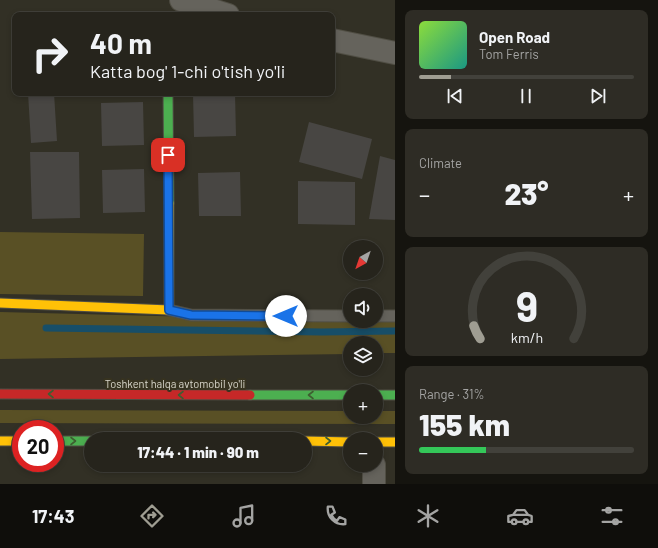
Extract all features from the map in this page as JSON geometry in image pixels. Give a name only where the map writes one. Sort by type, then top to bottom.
[{"type":"main road","points":[[0,303],[169,310],[168,96]]},
{"type":"main road","name":"Toshkent halqa avtomobil yo'li","points":[[0,394],[343,395]]},
{"type":"main road","points":[[383,395],[395,395]]},
{"type":"main road","points":[[0,441],[12,441]]},
{"type":"main road","points":[[64,441],[84,441]]},
{"type":"main road","points":[[312,441],[343,442]]},
{"type":"main road","points":[[383,442],[395,442]]},
{"type":"street","points":[[183,6],[213,12]]},
{"type":"street","points":[[335,41],[395,53]]},
{"type":"street","points":[[374,472],[374,484]]},
{"type":"lane","points":[[169,310],[191,315],[343,316]]},
{"type":"lane","points":[[383,316],[395,316]]},
{"type":"shaded area","points":[[0,232],[144,234],[143,296],[0,294]]},
{"type":"shaded area","points":[[0,312],[343,321],[343,328],[383,328],[383,321],[395,320],[395,353],[383,353],[383,336],[343,336],[343,354],[0,359]]},
{"type":"shaded area","points":[[0,410],[343,411],[343,424],[64,423],[64,420],[12,420],[12,423],[0,423]]},
{"type":"shaded area","points":[[383,411],[395,411],[395,424],[383,424]]},
{"type":"building","points":[[28,96],[54,96],[57,141],[31,143]]},
{"type":"building","points":[[193,96],[235,96],[236,136],[194,137]]},
{"type":"building","points":[[143,102],[144,145],[102,146],[101,103]]},
{"type":"building","points":[[309,122],[372,139],[362,179],[299,162]]},
{"type":"building","points":[[30,152],[79,152],[80,218],[32,219]]},
{"type":"building","points":[[380,156],[395,160],[395,220],[369,219]]},
{"type":"building","points":[[144,169],[145,212],[103,213],[102,170]]},
{"type":"building","points":[[240,172],[241,216],[199,216],[198,173]]},
{"type":"building","points":[[298,181],[355,182],[355,225],[298,224]]},
{"type":"waterway","points":[[46,328],[322,332],[395,331]]},
{"type":"traffic: fast","points":[[168,96],[169,203]]},
{"type":"traffic: fast","points":[[250,395],[343,395]]},
{"type":"traffic: fast","points":[[383,395],[395,395]]},
{"type":"traffic: fast","points":[[64,441],[84,441]]},
{"type":"traffic: slow","points":[[0,303],[169,310],[169,203]]},
{"type":"traffic: slow","points":[[0,441],[12,441]]},
{"type":"traffic: slow","points":[[312,441],[343,442]]},
{"type":"traffic: slow","points":[[383,442],[395,442]]},
{"type":"traffic: jam","points":[[0,394],[250,395]]},
{"type":"route","points":[[168,155],[169,310],[191,315],[286,316]]}]
